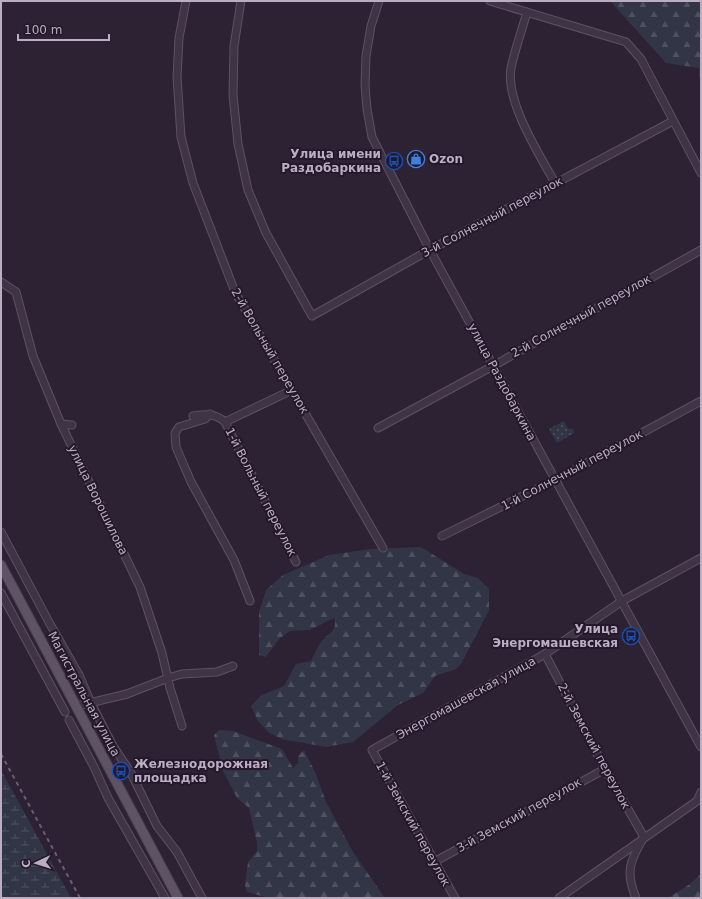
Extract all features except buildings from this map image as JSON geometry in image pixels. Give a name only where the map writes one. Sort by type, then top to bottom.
[{"type":"main road","name":"Магистральная улица","points":[[1,565],[178,898]]},
{"type":"street","points":[[177,1],[186,2]]},
{"type":"street","name":"3-й Солнечный переулок","points":[[241,1],[234,46],[233,95],[238,144],[248,190],[266,234],[312,316],[430,250],[673,120]]},
{"type":"street","name":"улица Раздобаркина","points":[[379,1],[371,26],[366,56],[366,97],[372,138],[430,250],[701,747]]},
{"type":"street","points":[[490,1],[626,42],[641,59],[701,173]]},
{"type":"street","name":"2-й Вольный переулок","points":[[186,2],[179,38],[177,77],[181,137],[192,183],[235,292],[383,548]]},
{"type":"street","points":[[527,12],[511,69],[512,95],[525,126],[555,183]]},
{"type":"street","name":"2-й Солнечный переулок","points":[[378,428],[493,366],[701,250]]},
{"type":"street","name":"улица Ворошилова","points":[[1,282],[16,292],[34,356],[61,424],[140,587],[162,653],[182,726]]},
{"type":"street","points":[[193,416],[210,414],[220,417],[225,422],[292,390]]},
{"type":"street","name":"1-й Солнечный переулок","points":[[442,536],[555,480],[701,401]]},
{"type":"street","points":[[210,414],[205,419],[179,427],[175,433],[176,447],[192,482],[234,560],[250,601]]},
{"type":"street","name":"1-й Вольный переулок","points":[[225,422],[296,562]]},
{"type":"street","points":[[61,424],[72,425]]},
{"type":"street","points":[[1,532],[79,676],[90,703],[113,746],[131,773],[158,826],[177,852],[202,898]]},
{"type":"street","name":"Энергомашевская улица","points":[[372,750],[545,654],[622,601],[701,558]]},
{"type":"street","points":[[1,593],[65,712]]},
{"type":"street","name":"2-й Земский переулок","points":[[545,654],[605,769],[644,837]]},
{"type":"street","points":[[77,706],[127,694],[182,674],[217,672],[233,666]]},
{"type":"street","points":[[68,720],[94,767],[108,798],[164,898]]},
{"type":"street","name":"1-й Земский переулок","points":[[372,750],[455,898]]},
{"type":"street","name":"3-й Земский переулок","points":[[434,862],[605,769]]},
{"type":"street","points":[[559,898],[697,801],[701,792]]},
{"type":"street","points":[[636,898],[631,886],[630,874],[633,856],[644,837]]},
{"type":"green space","points":[[610,1],[701,1],[701,98],[699,68],[666,63]]},
{"type":"green space","points":[[564,421],[568,429],[573,429],[574,433],[557,443],[549,429]]},
{"type":"green space","points":[[421,547],[464,574],[478,578],[489,589],[489,610],[461,664],[456,669],[435,676],[423,693],[398,705],[353,742],[326,747],[281,739],[268,732],[258,721],[251,706],[262,695],[284,686],[296,664],[311,661],[320,643],[334,629],[335,622],[334,618],[310,630],[290,631],[279,639],[266,657],[259,655],[259,612],[266,590],[283,575],[329,555],[371,549]]},
{"type":"green space","points":[[219,730],[233,731],[282,749],[293,768],[298,763],[298,756],[304,750],[316,774],[326,802],[353,852],[385,898],[269,898],[247,892],[245,885],[248,862],[257,851],[257,843],[249,808],[237,798],[223,771],[214,735]]},
{"type":"green space","points":[[1,770],[71,898],[1,898]]},
{"type":"green space","points":[[701,874],[701,898],[668,898],[690,884]]},
{"type":"railway","points":[[1,754],[80,898]]},
{"type":"place","name":"Ozon","points":[[416,159]]},
{"type":"place","name":"Улица имени Раздобаркина","points":[[394,161]]},
{"type":"place","name":"Улица Энергомашевская","points":[[631,636]]},
{"type":"place","name":"Железнодорожная площадка","points":[[121,771]]}]
